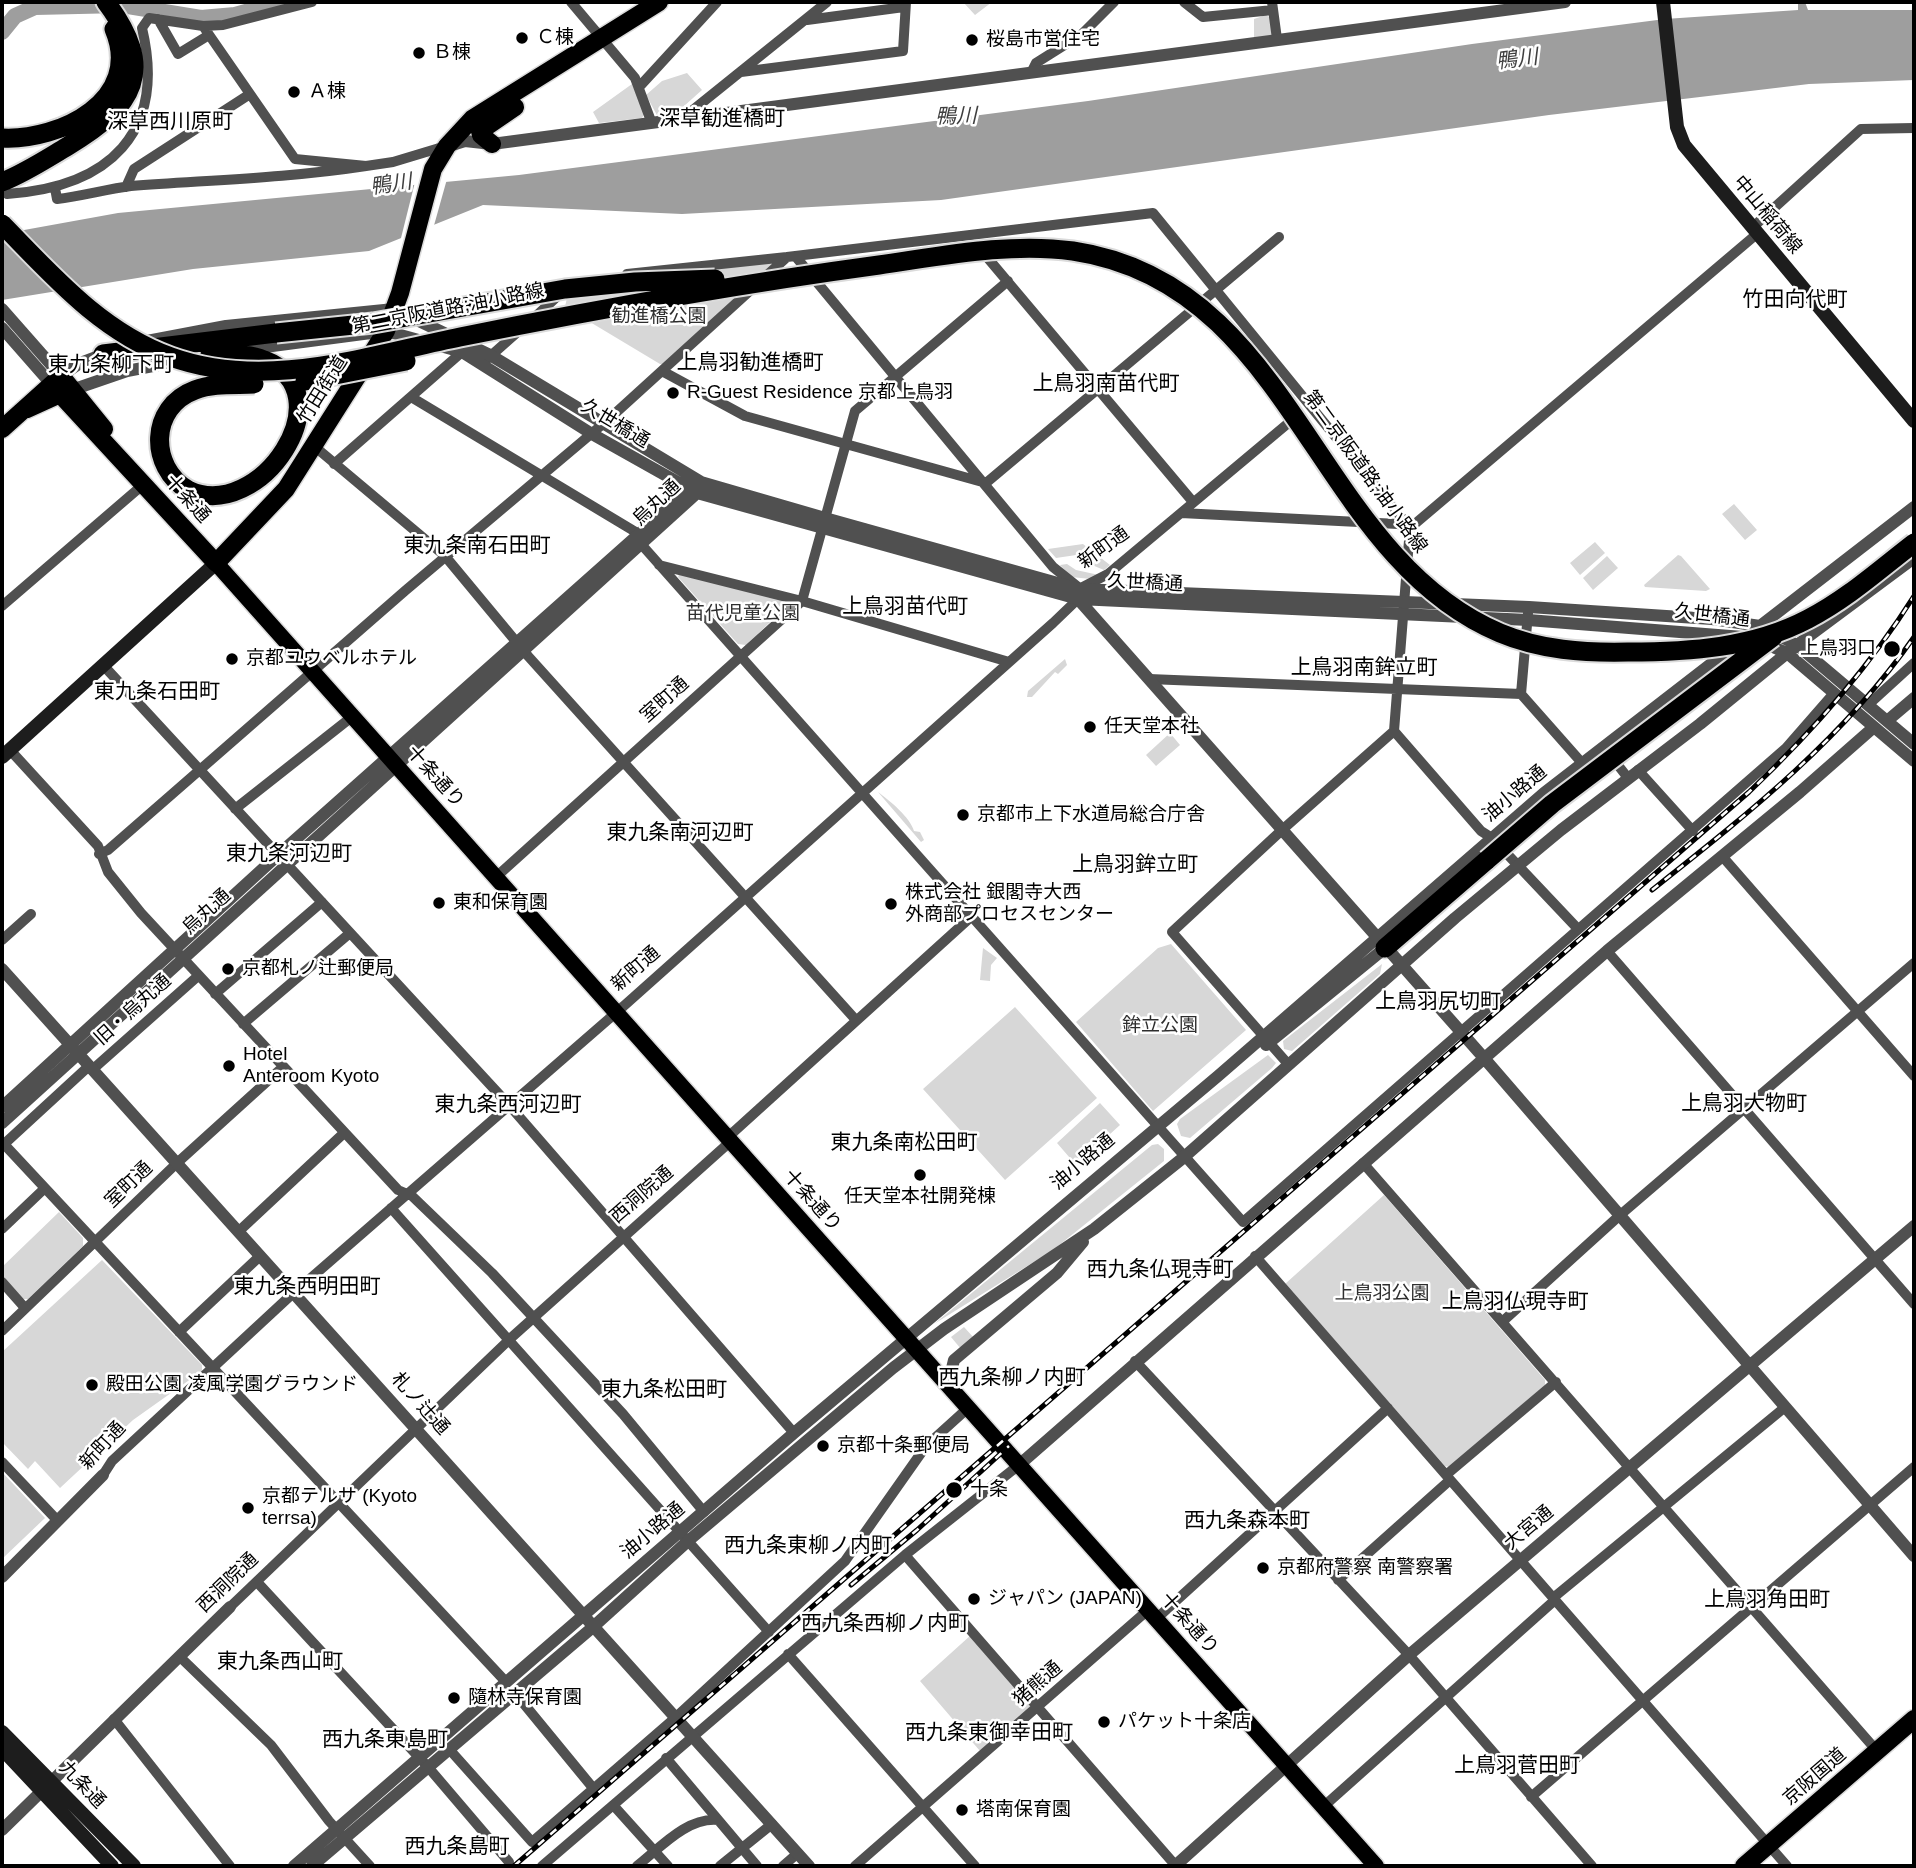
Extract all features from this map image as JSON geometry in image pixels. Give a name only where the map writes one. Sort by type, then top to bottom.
[{"type":"highway","name":"竹田街道","points":[[216,562],[286,489],[386,331],[443,151],[472,119],[552,71],[649,4]]},
{"type":"highway","points":[[2,138],[34,137],[66,127],[85,117],[106,97],[115,81],[120,54],[117,35],[105,7]]},
{"type":"highway","points":[[3,196],[113,115],[127,98],[134,79],[135,59],[129,38],[105,7]]},
{"type":"highway","points":[[492,144],[481,135],[482,128],[533,95],[544,86],[552,71]]},
{"type":"highway","name":"第二京阪道路;油小路線","points":[[3,196],[65,277],[123,324],[173,350],[236,363],[267,364],[316,359],[499,322],[757,276],[888,259],[952,256]]},
{"type":"highway","name":"第二京阪道路;油小路線","points":[[2,224],[66,288],[112,327],[172,358],[219,370],[266,372],[318,366],[562,317],[827,272],[1029,248],[1079,252],[1132,267],[1181,292],[1224,327],[1261,369],[1399,561],[1456,610],[1523,641],[1573,651],[1636,652],[1706,648],[1763,637],[1810,618],[1834,604],[1914,543]]},
{"type":"highway","points":[[103,354],[373,323],[492,299],[565,289],[647,281],[757,276]]},
{"type":"highway","points":[[211,355],[253,357],[273,365],[293,386],[299,415],[286,449],[251,484],[218,496],[188,490],[177,482],[165,466],[159,436],[168,411],[194,390],[223,385],[291,383],[361,372],[562,317]]},
{"type":"highway","points":[[2,429],[61,386]]},
{"type":"highway","name":"十条通","points":[[61,386],[216,562]]},
{"type":"highway","points":[[1381,943],[1487,860],[1552,804],[1914,532]]},
{"type":"highway","name":"京阪国道","points":[[1744,1866],[1914,1719]]},
{"type":"main road","name":"中山稲荷線","points":[[1663,2],[1677,127],[1684,145],[1914,421]]},
{"type":"main road","name":"竹田街道","points":[[5,752],[216,562]]},
{"type":"main road","name":"十条通り","points":[[216,562],[1376,1866]]},
{"type":"main road","name":"九条通","points":[[2,1732],[112,1866]]},
{"type":"main road","name":"九条通","points":[[2,1749],[134,1866]]},
{"type":"street","points":[[158,19],[177,54],[206,31],[312,2]]},
{"type":"street","points":[[571,2],[640,86],[651,121]]},
{"type":"street","points":[[640,86],[717,2]]},
{"type":"street","points":[[683,118],[827,2]]},
{"type":"street","points":[[1032,71],[1036,63],[1082,34],[1114,2]]},
{"type":"street","points":[[1184,2],[1203,18],[1230,8],[1273,6],[1277,39]]},
{"type":"street","points":[[55,188],[57,199],[93,195],[127,187],[306,175],[393,162],[443,151],[465,141],[492,144],[1565,2]]},
{"type":"street","points":[[741,72],[903,51],[905,4],[805,20]]},
{"type":"street","points":[[3,196],[55,188],[87,174],[111,158],[136,129],[145,111],[149,73],[142,28],[149,18],[206,31],[295,159],[366,166]]},
{"type":"street","points":[[127,187],[134,169],[250,94]]},
{"type":"street","points":[[1288,1064],[1172,932],[1394,731],[1410,528],[1756,230],[1861,129],[1914,128]]},
{"type":"street","points":[[486,360],[557,295],[581,280],[1153,213],[1410,528]]},
{"type":"street","points":[[967,233],[1193,502]]},
{"type":"street","points":[[986,483],[1279,237]]},
{"type":"street","points":[[99,854],[199,771],[445,556],[603,424],[792,257]]},
{"type":"street","points":[[792,257],[986,483],[1149,679],[1484,1058],[1914,1556]]},
{"type":"street","points":[[802,601],[855,411],[1008,281]]},
{"type":"street","points":[[61,386],[80,363],[161,337],[226,326],[394,309]]},
{"type":"street","name":"久世橋通","points":[[394,309],[603,424],[696,488]]},
{"type":"street","name":"十条通","points":[[4,319],[61,386]]},
{"type":"street","points":[[61,386],[211,355],[386,331]]},
{"type":"street","name":"久世橋通","points":[[386,331],[486,360],[592,433],[696,488],[1079,594],[1632,620],[1712,619],[1760,626],[1868,705],[1914,744]]},
{"type":"street","points":[[334,464],[462,352]]},
{"type":"street","points":[[662,371],[745,416],[986,483]]},
{"type":"street","points":[[411,397],[640,539],[659,565],[1242,1222],[1786,748],[1834,693]]},
{"type":"street","name":"新町通","points":[[2,1577],[103,1475],[112,1461],[211,1367],[864,794],[1009,662],[1079,594],[1108,574],[1308,406]]},
{"type":"street","points":[[314,446],[445,556],[520,647],[855,1019]]},
{"type":"street","points":[[2,606],[145,483]]},
{"type":"street","name":"烏丸通","points":[[180,954],[278,855],[393,761],[696,488]]},
{"type":"street","name":"油小路通","points":[[294,1866],[340,1834],[424,1762],[506,1682],[684,1537],[912,1344],[1155,1126],[1266,1039],[1381,943],[1492,838],[1582,763],[1914,507]]},
{"type":"street","points":[[1181,513],[1410,528]]},
{"type":"street","name":"油小路通","points":[[424,1762],[449,1749],[593,1627],[684,1537],[704,1512],[794,1433],[912,1344],[1094,1229],[1183,1158],[1518,866],[1792,649],[1914,558]]},
{"type":"street","points":[[659,565],[802,601],[1009,662]]},
{"type":"street","name":"室町通","points":[[496,877],[802,601]]},
{"type":"street","points":[[1521,694],[1528,614]]},
{"type":"street","name":"久世橋通","points":[[1632,620],[1745,638],[1792,649],[1834,693],[1913,758]]},
{"type":"street","points":[[1868,705],[1914,663]]},
{"type":"street","points":[[103,665],[509,1105],[794,1433]]},
{"type":"street","points":[[1149,679],[1521,694],[1582,763]]},
{"type":"street","points":[[1887,721],[1914,698]]},
{"type":"street","points":[[235,809],[353,716]]},
{"type":"street","points":[[542,1866],[905,1555],[1019,1465],[1607,951],[1874,727]]},
{"type":"street","points":[[1394,731],[1481,831],[1492,838],[1578,929]]},
{"type":"street","points":[[1603,747],[1692,831]]},
{"type":"street","points":[[5,752],[98,846],[99,854],[118,886],[215,995],[398,1189],[450,1231],[533,1318],[623,1414],[704,1512]]},
{"type":"street","name":"烏丸通","points":[[2,1123],[74,1050],[180,954],[288,866],[393,761]]},
{"type":"street","points":[[1722,856],[1914,1076]]},
{"type":"street","points":[[215,995],[322,902]]},
{"type":"street","points":[[2,940],[31,914]]},
{"type":"street","name":"西洞院通","points":[[2,1829],[415,1428],[729,1140],[855,1019],[972,916]]},
{"type":"street","points":[[243,1024],[350,933]]},
{"type":"street","points":[[1607,951],[1914,1304]]},
{"type":"street","points":[[1502,1322],[1619,1216],[1914,963]]},
{"type":"street","name":"札ノ辻通","points":[[2,969],[809,1866]]},
{"type":"street","name":"旧・烏丸通","points":[[2,1144],[198,976]]},
{"type":"street","name":"烏丸通","points":[[2,1107],[74,1050]]},
{"type":"street","name":"室町通","points":[[2,1331],[177,1163],[283,1067]]},
{"type":"street","points":[[238,1232],[344,1133]]},
{"type":"street","points":[[2,1144],[506,1682]]},
{"type":"street","points":[[1363,1163],[1877,1751]]},
{"type":"street","points":[[2,1229],[45,1188]]},
{"type":"street","points":[[391,1208],[769,1632]]},
{"type":"street","name":"大宮通","points":[[1176,1866],[1288,1767],[1307,1745],[1409,1656],[1914,1226]]},
{"type":"street","points":[[948,1385],[954,1360],[1057,1273],[1094,1229]]},
{"type":"street","points":[[179,1332],[260,1256]]},
{"type":"street","points":[[1255,1256],[1787,1866]]},
{"type":"street","points":[[2,1282],[25,1308]]},
{"type":"street","points":[[1135,1361],[1409,1656],[1592,1866]]},
{"type":"street","points":[[1338,1580],[1448,1477],[1556,1382]]},
{"type":"street","points":[[449,1749],[532,1842],[675,1718],[845,1562],[926,1446],[968,1408]]},
{"type":"street","name":"猪熊通","points":[[855,1866],[1037,1707],[1275,1511],[1388,1408]]},
{"type":"street","points":[[1323,1807],[1662,1505],[1784,1408]]},
{"type":"street","points":[[2,1461],[57,1520]]},
{"type":"street","points":[[1531,1797],[1914,1466]]},
{"type":"street","points":[[905,1555],[1176,1866]]},
{"type":"street","points":[[257,1583],[424,1762],[509,1862]]},
{"type":"street","points":[[788,1654],[975,1866]]},
{"type":"street","points":[[180,1657],[271,1745],[340,1834],[370,1866]]},
{"type":"street","points":[[515,1693],[593,1788]]},
{"type":"street","points":[[114,1720],[230,1866]]},
{"type":"street","points":[[666,1758],[757,1866]]},
{"type":"street","points":[[614,1807],[668,1866]]},
{"type":"street","points":[[637,1866],[690,1826],[710,1819],[718,1820]]},
{"type":"street","points":[[720,1866],[772,1825]]},
{"type":"street","name":"油小路通","points":[[312,1866],[340,1834]]},
{"type":"street","points":[[783,1866],[798,1853]]},
{"type":"street","points":[[552,1857],[561,1866]]},
{"type":"green space","points":[[963,2],[992,2],[975,15]]},
{"type":"green space","points":[[1266,15],[1272,19],[1273,33],[1268,38],[1254,38],[1254,19]]},
{"type":"green space","points":[[687,73],[702,90],[674,115],[658,117],[646,95],[662,81]]},
{"type":"green space","points":[[632,84],[645,113],[642,118],[599,123],[593,112]]},
{"type":"green space","name":"勧進橋公園","points":[[772,262],[773,266],[667,365],[660,364],[565,307],[568,293],[619,280]]},
{"type":"green space","points":[[1734,504],[1757,530],[1745,540],[1722,514]]},
{"type":"green space","points":[[1595,542],[1605,553],[1580,575],[1570,563]]},
{"type":"green space","points":[[1083,544],[1110,565],[1104,570],[1092,565],[1083,554],[1056,558],[1048,549]]},
{"type":"green space","points":[[1678,555],[1710,589],[1706,591],[1645,587],[1644,585]]},
{"type":"green space","points":[[1607,556],[1618,568],[1593,590],[1583,578]]},
{"type":"green space","points":[[1067,564],[1076,570],[1099,575],[1091,579],[1071,577],[1060,565]]},
{"type":"green space","name":"苗代児童公園","points":[[680,572],[784,601],[786,607],[746,645],[738,644],[678,577]]},
{"type":"green space","points":[[1065,659],[1067,665],[1058,674],[1055,672],[1032,697],[1027,697],[1028,691]]},
{"type":"green space","points":[[1170,733],[1180,745],[1156,766],[1146,755]]},
{"type":"green space","points":[[878,792],[899,810],[924,840],[921,842]]},
{"type":"green space","name":"鉾立公園","points":[[1171,944],[1246,1030],[1153,1111],[1076,1022],[1158,948]]},
{"type":"green space","points":[[983,948],[997,958],[991,965],[990,981],[980,980]]},
{"type":"green space","points":[[1382,964],[1380,974],[1292,1051],[1284,1049],[1283,1041]]},
{"type":"green space","points":[[1015,1007],[1097,1098],[1005,1180],[923,1089]]},
{"type":"green space","points":[[1268,1055],[1276,1063],[1272,1068],[1190,1138],[1181,1136],[1177,1124],[1180,1119]]},
{"type":"green space","points":[[1100,1103],[1120,1125],[1076,1165],[1057,1143]]},
{"type":"green space","points":[[1158,1144],[1164,1149],[1164,1161],[1053,1250],[934,1324],[1152,1145]]},
{"type":"green space","name":"上鳥羽公園","points":[[1384,1195],[1545,1380],[1545,1385],[1449,1467],[1445,1466],[1285,1284]]},
{"type":"green space","points":[[59,1212],[83,1238],[83,1246],[28,1299],[23,1299],[2,1276],[2,1267]]},
{"type":"green space","name":"殿田公園 凌風学園グラウンド","points":[[102,1260],[202,1365],[202,1371],[133,1420],[60,1488],[35,1461],[28,1469],[2,1442],[2,1352]]},
{"type":"green space","points":[[964,1327],[974,1338],[961,1349],[951,1337]]},
{"type":"green space","points":[[2,1472],[45,1518],[2,1559]]},
{"type":"green space","points":[[971,1635],[1031,1703],[1031,1708],[980,1751],[920,1681]]},
{"type":"water","name":"鴨川","points":[[1798,2],[1805,2],[1808,10],[1914,10],[1914,80],[1809,84],[1549,115],[941,200],[682,214],[483,205],[369,251],[193,269],[2,300],[2,234],[118,213],[519,175],[1088,101],[1472,44],[1665,19],[1798,10]]},
{"type":"pier","points":[[447,179],[433,229],[400,242],[415,182]]},
{"type":"waterway","points":[[2,32],[15,16],[35,7],[122,5],[201,18],[235,15],[281,2]]},
{"type":"railway","points":[[514,1866],[1749,792],[1838,699],[1878,649],[1914,596]]},
{"type":"railway","points":[[1652,890],[1793,773],[1857,709],[1914,637]]},
{"type":"railway","points":[[851,1585],[917,1530],[1009,1446]]},
{"type":"place","name":"Ｃ棟","points":[[522,38]]},
{"type":"place","name":"桜島市営住宅","points":[[972,40]]},
{"type":"place","name":"Ｂ棟","points":[[419,53]]},
{"type":"place","name":"Ａ棟","points":[[294,92]]},
{"type":"place","name":"R-Guest Residence 京都上鳥羽","points":[[673,393]]},
{"type":"place","name":"上鳥羽口","points":[[1892,649]]},
{"type":"place","name":"京都ユウベルホテル","points":[[232,659]]},
{"type":"place","name":"任天堂本社","points":[[1090,727]]},
{"type":"place","name":"京都市上下水道局総合庁舎","points":[[963,815]]},
{"type":"place","name":"東和保育園","points":[[439,903]]},
{"type":"place","name":"株式会社 銀閣寺大西 外商部プロセスセンター","points":[[891,904]]},
{"type":"place","name":"京都札ノ辻郵便局","points":[[228,969]]},
{"type":"place","name":"Hotel Anteroom Kyoto","points":[[229,1066]]},
{"type":"place","name":"任天堂本社開発棟","points":[[920,1175]]},
{"type":"place","name":"殿田公園 凌風学園グラウンド","points":[[92,1385]]},
{"type":"place","name":"京都十条郵便局","points":[[823,1446]]},
{"type":"place","name":"十条","points":[[954,1490]]},
{"type":"place","name":"京都テルサ (Kyoto terrsa)","points":[[248,1508]]},
{"type":"place","name":"京都府警察 南警察署","points":[[1263,1568]]},
{"type":"place","name":"ジャパン (JAPAN)","points":[[974,1599]]},
{"type":"place","name":"隨林寺保育園","points":[[454,1698]]},
{"type":"place","name":"パケット十条店","points":[[1104,1722]]},
{"type":"place","name":"塔南保育園","points":[[962,1810]]},
{"type":"district","name":"深草勧進橋町","points":[[722,119]]},
{"type":"district","name":"深草西川原町","points":[[170,122]]},
{"type":"district","name":"竹田向代町","points":[[1795,300]]},
{"type":"district","name":"上鳥羽勧進橋町","points":[[750,363]]},
{"type":"district","name":"東九条柳下町","points":[[111,365]]},
{"type":"district","name":"上鳥羽南苗代町","points":[[1106,384]]},
{"type":"district","name":"東九条南石田町","points":[[477,546]]},
{"type":"district","name":"上鳥羽苗代町","points":[[905,607]]},
{"type":"district","name":"上鳥羽南鉾立町","points":[[1364,668]]},
{"type":"district","name":"東九条石田町","points":[[157,692]]},
{"type":"district","name":"東九条南河辺町","points":[[680,833]]},
{"type":"district","name":"東九条河辺町","points":[[289,854]]},
{"type":"district","name":"上鳥羽鉾立町","points":[[1135,865]]},
{"type":"district","name":"上鳥羽尻切町","points":[[1438,1002]]},
{"type":"district","name":"上鳥羽大物町","points":[[1744,1104]]},
{"type":"district","name":"東九条西河辺町","points":[[508,1105]]},
{"type":"district","name":"東九条南松田町","points":[[904,1143]]},
{"type":"district","name":"西九条仏現寺町","points":[[1160,1270]]},
{"type":"district","name":"東九条西明田町","points":[[307,1287]]},
{"type":"district","name":"上鳥羽仏現寺町","points":[[1515,1302]]},
{"type":"district","name":"西九条柳ノ内町","points":[[1012,1378]]},
{"type":"district","name":"東九条松田町","points":[[664,1390]]},
{"type":"district","name":"西九条森本町","points":[[1247,1521]]},
{"type":"district","name":"西九条東柳ノ内町","points":[[808,1546]]},
{"type":"district","name":"上鳥羽角田町","points":[[1767,1600]]},
{"type":"district","name":"西九条西柳ノ内町","points":[[885,1624]]},
{"type":"district","name":"東九条西山町","points":[[280,1662]]},
{"type":"district","name":"西九条東御幸田町","points":[[989,1733]]},
{"type":"district","name":"西九条東島町","points":[[385,1740]]},
{"type":"district","name":"上鳥羽菅田町","points":[[1517,1766]]},
{"type":"district","name":"西九条島町","points":[[457,1847]]}]
